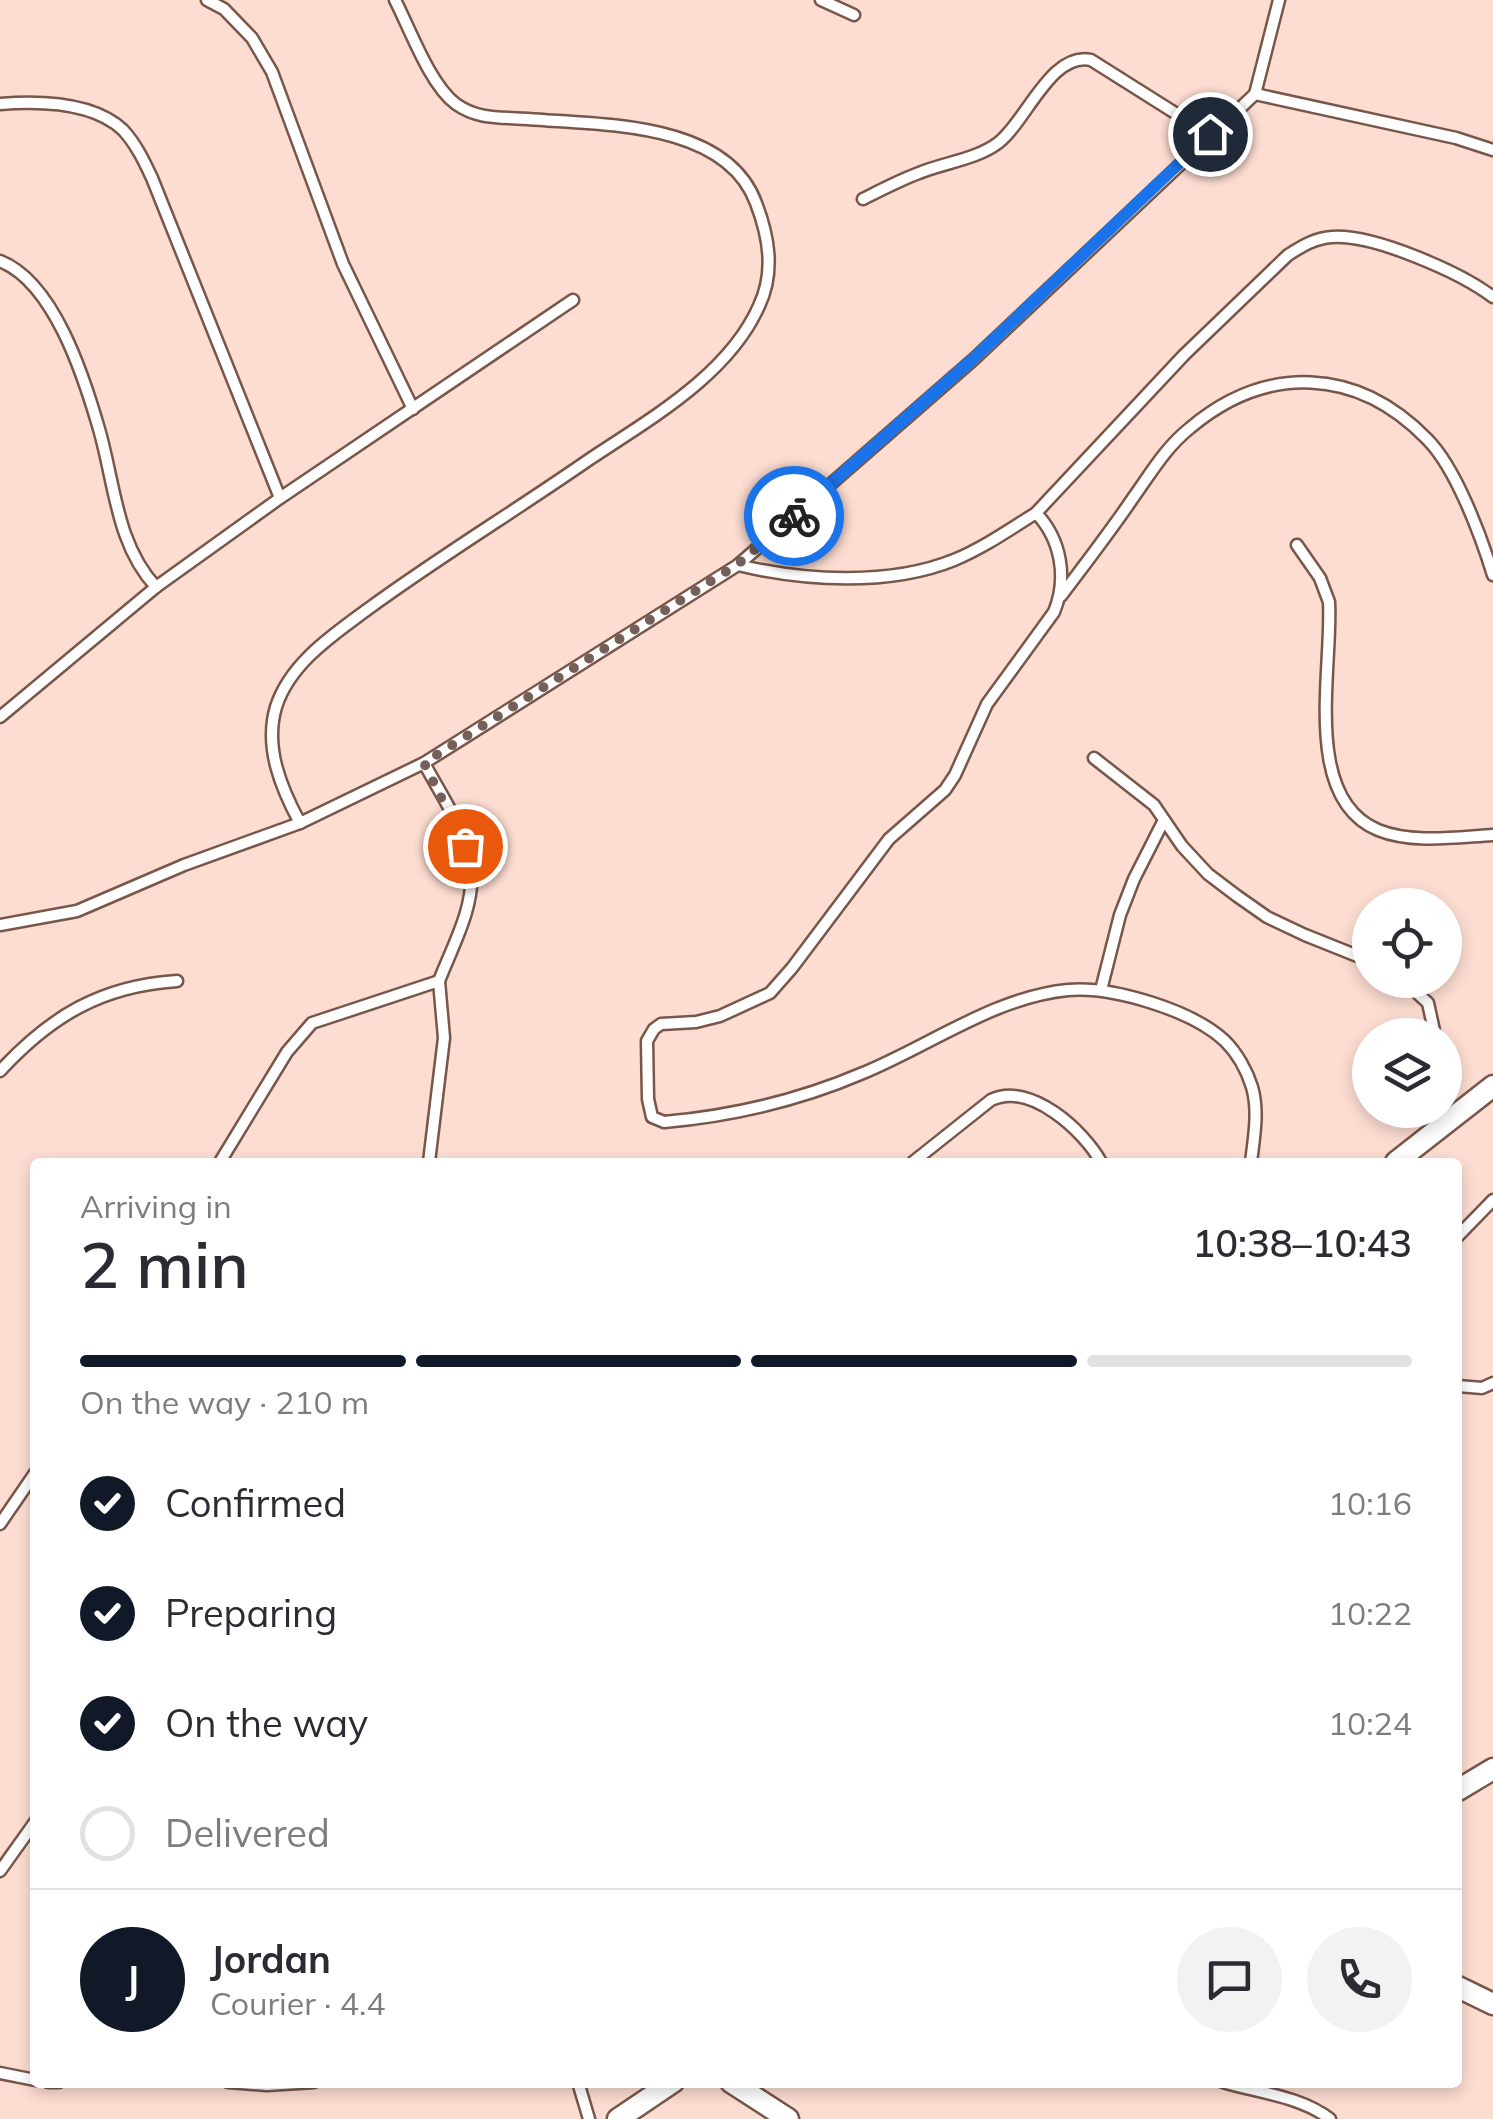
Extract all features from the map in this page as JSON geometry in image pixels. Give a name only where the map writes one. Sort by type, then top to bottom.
[{"type":"street","points":[[1462,1104],[1493,1086]]},
{"type":"street","points":[[1400,1158],[1428,1128]]},
{"type":"street","points":[[1462,1788],[1491,1774]]},
{"type":"street","points":[[1462,1989],[1493,2004]]},
{"type":"street","points":[[618,2119],[664,2088]]},
{"type":"street","points":[[740,2088],[788,2119]]},
{"type":"lane","points":[[207,0],[224,9],[252,38],[272,72],[343,264],[413,408]]},
{"type":"lane","points":[[300,822],[281,787],[272,738],[276,706],[302,664],[389,594],[665,409],[742,337],[768,279],[770,255],[755,200],[747,184],[726,162],[690,141],[663,133],[490,118],[471,113],[442,90],[395,0]]},
{"type":"lane","points":[[821,0],[854,15]]},
{"type":"lane","points":[[0,924],[77,911],[184,865],[300,822],[424,763],[738,564],[974,358],[1255,94],[1279,0]]},
{"type":"lane","points":[[863,199],[1000,142],[1064,64],[1081,58],[1091,60],[1210,134]]},
{"type":"lane","points":[[1255,94],[1493,150]]},
{"type":"lane","points":[[0,104],[39,103],[91,113],[122,130],[137,148],[280,498]]},
{"type":"lane","points":[[738,564],[828,576],[880,576],[924,570],[991,542],[1036,514],[1184,355],[1301,246],[1332,237],[1378,244],[1464,277],[1493,296]]},
{"type":"lane","points":[[0,260],[31,281],[69,346],[99,429],[121,525],[134,560],[156,587]]},
{"type":"lane","points":[[0,717],[156,587],[280,498],[573,300]]},
{"type":"lane","points":[[1251,1158],[1256,1103],[1240,1062],[1224,1040],[1190,1019],[1101,990],[1066,990],[1017,1004],[982,1016],[861,1075],[748,1111],[664,1122],[648,1111],[647,1041],[662,1024],[720,1016],[770,992],[792,968],[889,839],[945,790],[987,704],[1161,456],[1226,401],[1281,382],[1328,382],[1372,399],[1429,440],[1470,513],[1493,575]]},
{"type":"lane","points":[[1036,514],[1052,530],[1057,547],[1060,597]]},
{"type":"lane","points":[[1296,545],[1320,578],[1329,602],[1328,736],[1332,776],[1340,798],[1378,830],[1430,838],[1493,835]]},
{"type":"lane","points":[[1094,758],[1142,794],[1208,874],[1237,896],[1304,935],[1352,953]]},
{"type":"lane","points":[[424,763],[465,846],[472,870],[468,902],[439,981],[444,1038],[429,1158]]},
{"type":"lane","points":[[1101,990],[1120,915],[1164,820]]},
{"type":"lane","points":[[0,1071],[46,1025],[85,1004],[128,987],[177,981]]},
{"type":"lane","points":[[222,1158],[287,1052],[312,1023],[439,981]]},
{"type":"lane","points":[[918,1158],[992,1100],[1007,1095],[1038,1104],[1074,1127],[1100,1158]]},
{"type":"lane","points":[[1462,1232],[1493,1200]]},
{"type":"lane","points":[[1462,1386],[1482,1388],[1493,1383]]},
{"type":"lane","points":[[0,1524],[30,1480]]},
{"type":"lane","points":[[0,1871],[30,1829]]},
{"type":"lane","points":[[0,2074],[30,2079]]},
{"type":"lane","points":[[580,2088],[589,2119]]},
{"type":"lane","points":[[1247,2088],[1286,2098],[1330,2119]]},
{"type":"way so far","points":[[465,846],[424,763],[738,564],[794,516]]},
{"type":"route","points":[[794,516],[974,358],[1210,134]]}]
